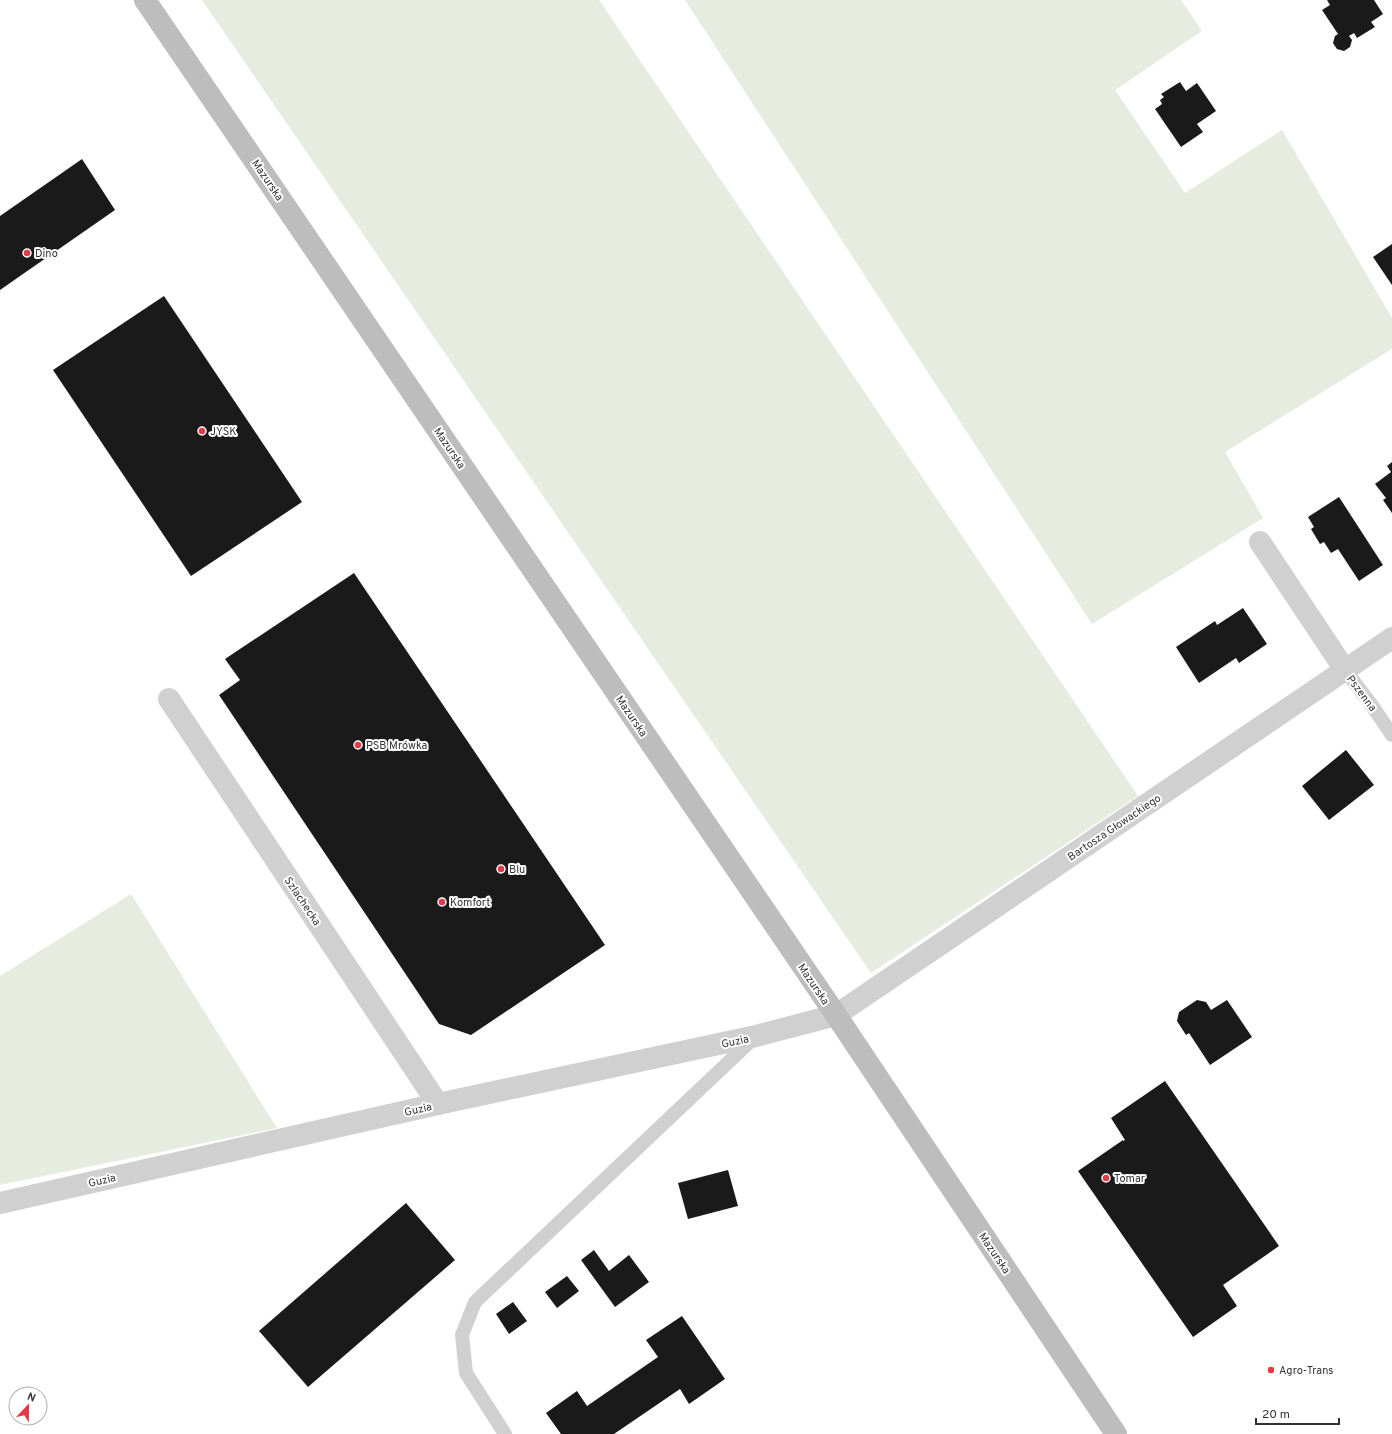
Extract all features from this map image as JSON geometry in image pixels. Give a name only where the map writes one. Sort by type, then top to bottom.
[{"type":"main road","name":"Mazurska","points":[[145,0],[836,1015],[1116,1434]]},
{"type":"street","points":[[1260,542],[1345,670]]},
{"type":"street","name":"Bartosza Głowackiego","points":[[836,1015],[1392,638]]},
{"type":"street","name":"Szlachecka","points":[[169,698],[438,1104]]},
{"type":"street","name":"Guzia","points":[[0,1203],[438,1104],[756,1036],[836,1015]]},
{"type":"lane","name":"Pszenna","points":[[1345,670],[1392,735]]},
{"type":"lane","points":[[505,1434],[466,1373],[462,1335],[475,1302],[756,1036]]},
{"type":"shaded area","points":[[202,0],[599,0],[1138,796],[871,973]]},
{"type":"shaded area","points":[[685,0],[1181,0],[1202,31],[1115,90],[1185,193],[1282,130],[1392,318],[1392,349],[1225,452],[1263,518],[1092,624]]},
{"type":"shaded area","points":[[131,894],[277,1128],[0,1185],[0,976]]},
{"type":"building","points":[[1327,0],[1374,0],[1383,14],[1371,22],[1375,27],[1357,38],[1354,33],[1349,36],[1352,40],[1350,47],[1344,51],[1337,49],[1333,43],[1335,36],[1338,34],[1322,10],[1330,5]]},
{"type":"building","points":[[1180,82],[1186,91],[1197,83],[1216,111],[1197,124],[1203,132],[1181,147],[1155,109],[1162,104],[1160,100],[1164,97],[1161,94]]},
{"type":"building","name":"Dino","points":[[82,159],[115,210],[0,290],[0,216]]},
{"type":"building","points":[[1392,244],[1392,285],[1373,257]]},
{"type":"building","points":[[164,296],[302,502],[191,576],[53,370]]},
{"type":"building","points":[[1392,462],[1392,513],[1383,500],[1386,498],[1375,484],[1391,472],[1387,466]]},
{"type":"building","points":[[1339,497],[1383,565],[1359,581],[1338,549],[1331,553],[1324,542],[1320,544],[1311,529],[1314,527],[1308,517]]},
{"type":"building","points":[[354,573],[605,945],[471,1035],[439,1024],[219,695],[240,680],[225,659]]},
{"type":"building","points":[[1243,608],[1267,644],[1239,663],[1236,658],[1199,683],[1176,647],[1215,621],[1217,625]]},
{"type":"building","points":[[1346,750],[1374,785],[1329,820],[1302,786]]},
{"type":"building","points":[[1197,1000],[1206,1002],[1211,1010],[1227,1000],[1252,1037],[1210,1065],[1189,1033],[1186,1035],[1177,1021],[1179,1012]]},
{"type":"building","points":[[1165,1081],[1279,1246],[1223,1285],[1237,1306],[1193,1337],[1078,1171],[1125,1140],[1111,1118]]},
{"type":"building","points":[[728,1170],[738,1206],[688,1219],[678,1183]]},
{"type":"building","points":[[406,1203],[455,1260],[308,1387],[259,1331]]},
{"type":"building","points":[[594,1250],[609,1271],[629,1255],[649,1282],[615,1307],[581,1260]]},
{"type":"building","points":[[567,1276],[579,1291],[557,1308],[545,1292]]},
{"type":"building","points":[[513,1302],[527,1321],[509,1334],[496,1314]]},
{"type":"building","points":[[682,1316],[725,1379],[689,1404],[680,1389],[614,1434],[561,1434],[546,1413],[577,1391],[587,1406],[658,1357],[646,1340]]},
{"type":"place","name":"Dino","points":[[27,253]]},
{"type":"place","name":"JYSK","points":[[202,431]]},
{"type":"place","name":"PSB Mrówka","points":[[358,745]]},
{"type":"place","name":"Blu","points":[[501,869]]},
{"type":"place","name":"Komfort","points":[[442,902]]},
{"type":"place","name":"Tomar","points":[[1106,1178]]},
{"type":"place","name":"Agro-Trans","points":[[1271,1370]]}]
